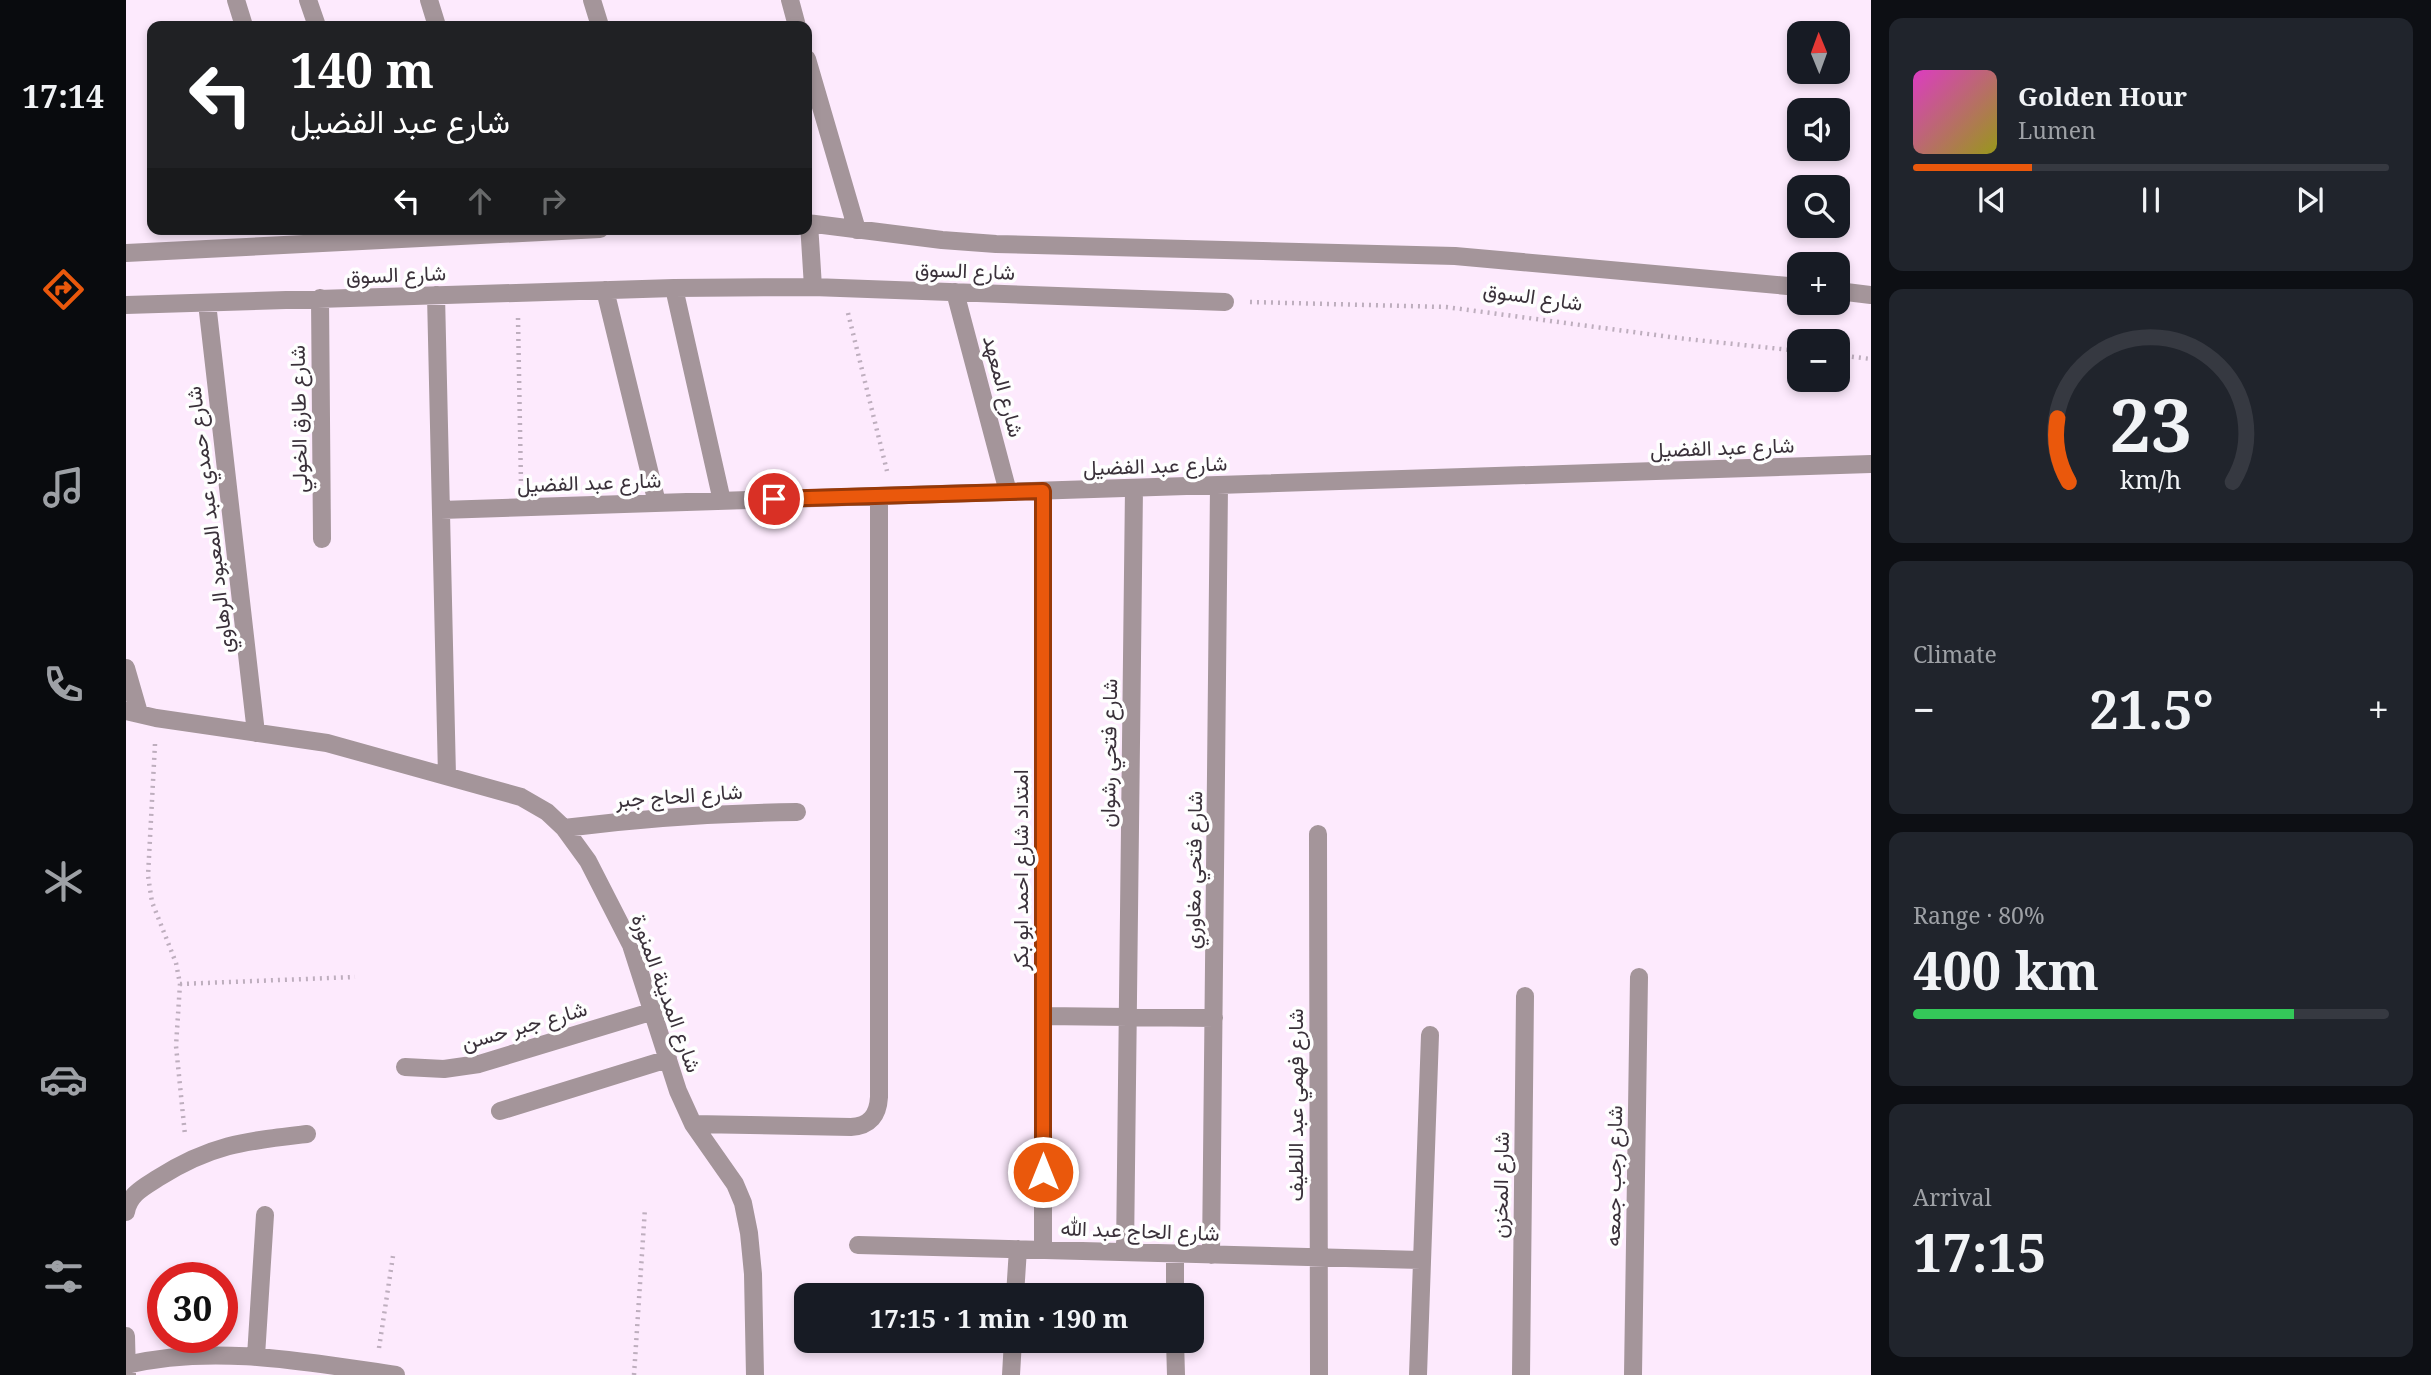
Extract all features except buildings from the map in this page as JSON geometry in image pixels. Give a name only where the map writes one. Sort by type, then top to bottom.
[{"type":"street","points":[[236,0],[242,21]]},
{"type":"street","points":[[308,0],[315,21]]},
{"type":"street","points":[[429,0],[435,21]]},
{"type":"street","points":[[592,0],[598,21]]},
{"type":"street","points":[[790,0],[796,21]]},
{"type":"street","points":[[812,76],[857,230]]},
{"type":"street","name":"شارع السوق","points":[[812,224],[996,244],[1455,256],[1787,285]]},
{"type":"street","name":"شارع السوق","points":[[126,253],[295,237],[367,235]]},
{"type":"street","points":[[809,235],[813,287]]},
{"type":"street","name":"شارع السوق","points":[[126,305],[674,288],[813,287],[1224,302]]},
{"type":"street","points":[[674,288],[722,501]]},
{"type":"street","points":[[605,290],[657,503]]},
{"type":"street","name":"شارع المعهد","points":[[955,292],[1008,492]]},
{"type":"street","points":[[1850,292],[1871,295]]},
{"type":"street","points":[[436,295],[447,776]]},
{"type":"street","name":"شارع طارق الخولي","points":[[320,298],[322,539]]},
{"type":"street","name":"شارع حمدي عبد المعبود الرهاوي","points":[[207,303],[256,733]]},
{"type":"street","name":"شارع عبد الفضيل","points":[[441,510],[1871,464]]},
{"type":"street","name":"شارع فتحي مغاوري","points":[[1211,1255],[1219,486]]},
{"type":"street","name":"شارع فتحي رشوان","points":[[1125,1252],[1134,488]]},
{"type":"street","name":"امتداد شارع احمد ابو بكر","points":[[1043,491],[1043,1250]]},
{"type":"street","points":[[693,1124],[851,1127],[866,1124],[877,1113],[886,496]]},
{"type":"street","points":[[126,668],[140,714]]},
{"type":"street","name":"شارع المدينة المنورة","points":[[140,714],[327,743],[521,797],[547,812],[564,828],[588,861],[631,945],[668,1059],[693,1124],[734,1184],[743,1203],[753,1274],[755,1375]]},
{"type":"street","name":"شارع الحاج جبر","points":[[564,828],[641,818],[797,812]]},
{"type":"street","name":"شارع فهمي عبد اللطيف","points":[[1318,834],[1319,1375]]},
{"type":"street","name":"شارع رجب جمعه","points":[[1633,1375],[1639,977]]},
{"type":"street","name":"شارع المخزن","points":[[1521,1375],[1525,996]]},
{"type":"street","name":"شارع جبر حسن","points":[[405,1067],[444,1069],[479,1064],[654,1010]]},
{"type":"street","points":[[1043,1016],[1214,1018]]},
{"type":"street","points":[[1418,1375],[1430,1035]]},
{"type":"street","points":[[500,1111],[668,1059]]},
{"type":"street","points":[[126,1212],[134,1193],[188,1160],[241,1142],[307,1134]]},
{"type":"street","points":[[256,1356],[265,1215]]},
{"type":"street","name":"شارع الحاج عبد الله","points":[[858,1245],[1421,1260]]},
{"type":"street","points":[[1016,1283],[1018,1249]]},
{"type":"street","points":[[1175,1254],[1175,1283]]},
{"type":"street","points":[[126,1336],[127,1375]]},
{"type":"street","points":[[1011,1375],[1012,1353]]},
{"type":"street","points":[[1175,1353],[1176,1375]]},
{"type":"street","points":[[126,1365],[178,1357],[256,1356],[396,1375]]},
{"type":"path","points":[[842,288],[886,496]]},
{"type":"path","points":[[518,293],[521,507]]},
{"type":"path","name":"شارع السوق","points":[[1224,302],[1446,307],[1787,350]]},
{"type":"path","points":[[1850,356],[1871,359]]},
{"type":"path","points":[[140,714],[148,876],[152,902],[176,962],[180,984],[176,1046],[188,1160]]},
{"type":"path","points":[[180,984],[355,978]]},
{"type":"path","points":[[634,1375],[645,1208]]},
{"type":"path","points":[[375,1372],[393,1256]]},
{"type":"route","points":[[774,499],[1043,491],[1043,1172]]}]
